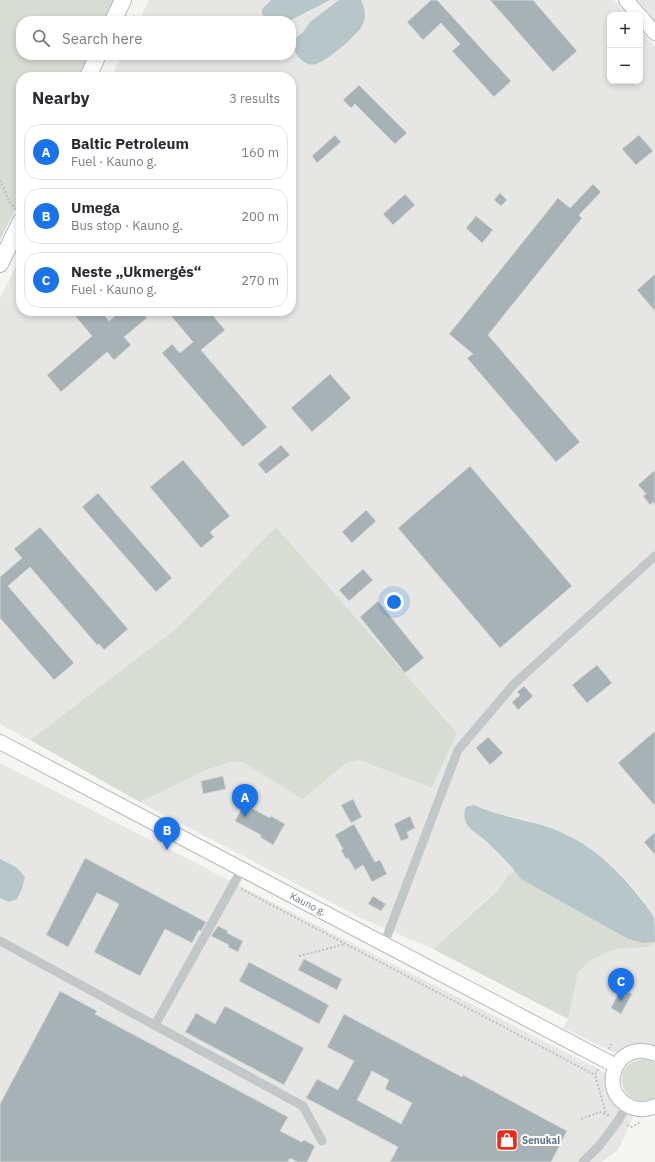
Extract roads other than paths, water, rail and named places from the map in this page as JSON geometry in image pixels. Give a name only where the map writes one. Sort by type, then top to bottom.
[{"type":"highway","points":[[116,16],[123,0]]},
{"type":"highway","points":[[90,72],[96,60]]},
{"type":"highway","points":[[0,264],[16,231]]},
{"type":"main road","points":[[626,0],[637,12]]},
{"type":"main road","points":[[643,18],[654,31]]},
{"type":"main road","name":"Kauno g.","points":[[0,742],[616,1066]]},
{"type":"main road","points":[[655,1054],[643,1050],[630,1053],[624,1056],[613,1072],[613,1085],[618,1097],[627,1106],[640,1109],[647,1109],[655,1106]]},
{"type":"street","points":[[384,944],[458,750],[514,684],[655,556]]},
{"type":"street","points":[[155,1025],[242,870]]},
{"type":"street","points":[[0,941],[303,1106],[322,1141]]},
{"type":"street","points":[[583,1162],[600,1146],[627,1106]]},
{"type":"place","name":"Baltic Petroleum","points":[[245,817]]},
{"type":"place","name":"Umega","points":[[167,850]]},
{"type":"place","name":"Neste „Ukmergės“","points":[[621,1001]]},
{"type":"place","name":"Senukai","points":[[507,1140]]}]
